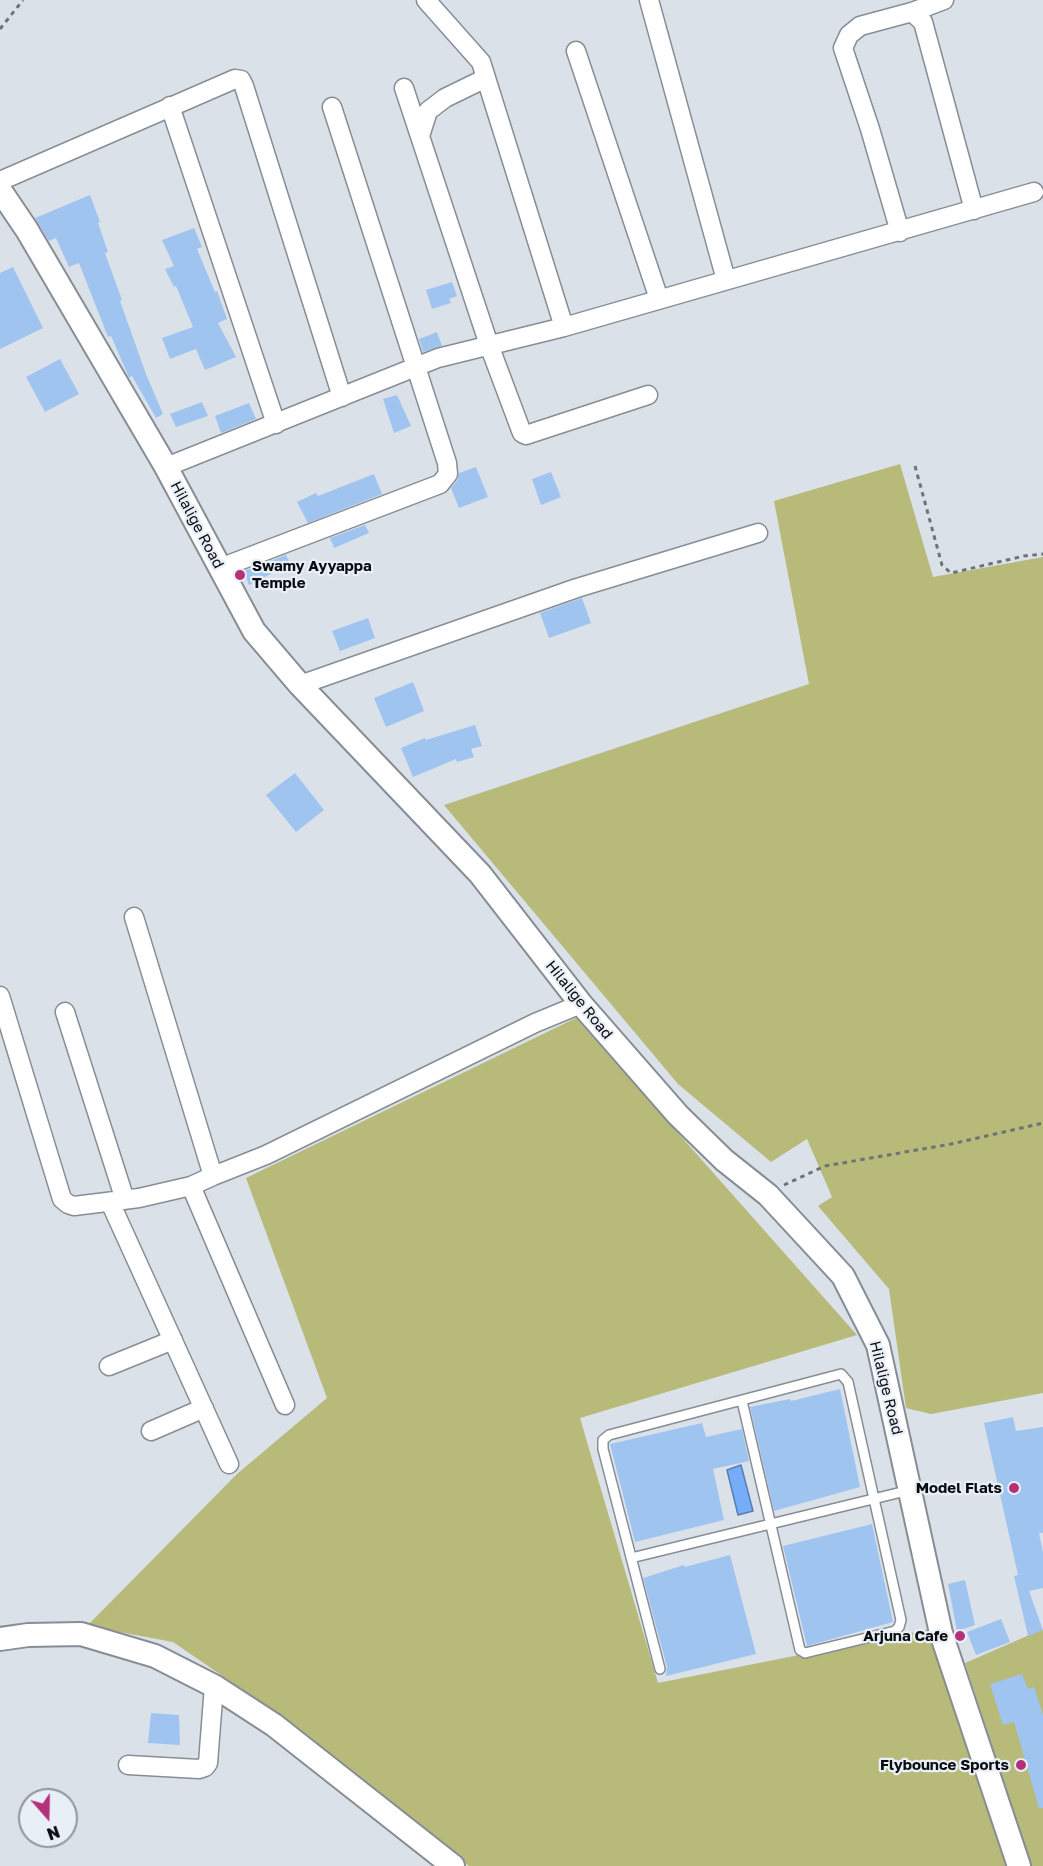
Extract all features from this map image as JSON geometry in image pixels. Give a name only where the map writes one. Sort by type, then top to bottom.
[{"type":"street","points":[[426,0],[481,62],[564,327]]},
{"type":"street","points":[[649,0],[726,280]]},
{"type":"street","points":[[900,232],[870,129],[843,48],[849,35],[860,26],[912,12],[944,0]]},
{"type":"street","points":[[912,12],[922,22],[974,210]]},
{"type":"street","points":[[576,51],[659,299]]},
{"type":"street","points":[[420,136],[428,111],[445,98],[486,78]]},
{"type":"street","points":[[0,181],[170,106],[235,79],[241,80],[342,397]]},
{"type":"street","points":[[404,88],[519,429],[526,435],[648,395]]},
{"type":"street","points":[[170,106],[276,424]]},
{"type":"street","points":[[220,568],[440,484],[448,474],[447,463],[332,107]]},
{"type":"street","name":"Hilalige Road","points":[[0,190],[27,230],[166,466],[254,631],[300,685],[480,874],[581,1004],[678,1115],[724,1160],[768,1195],[843,1276],[878,1345],[941,1633],[1019,1866]]},
{"type":"street","points":[[166,466],[438,358],[564,327],[1034,192]]},
{"type":"street","points":[[300,685],[577,588],[758,533]]},
{"type":"street","points":[[134,917],[213,1176]]},
{"type":"street","points":[[0,996],[62,1199],[74,1206],[118,1201],[191,1186],[266,1155],[535,1023],[581,1004]]},
{"type":"street","points":[[65,1012],[118,1201],[173,1340],[229,1464]]},
{"type":"street","points":[[191,1186],[285,1405]]},
{"type":"street","points":[[109,1366],[173,1340]]},
{"type":"street","points":[[151,1431],[204,1408]]},
{"type":"street","points":[[0,1639],[28,1635],[81,1634],[155,1656],[214,1686],[273,1725],[453,1866]]},
{"type":"street","points":[[128,1765],[199,1769],[205,1767],[208,1763],[214,1686]]},
{"type":"lane","points":[[660,1669],[603,1449],[603,1440],[609,1435],[841,1374],[845,1377],[874,1499],[901,1620],[899,1627],[895,1631],[805,1653],[800,1650],[742,1401]]},
{"type":"lane","points":[[631,1558],[910,1490]]},
{"type":"path","points":[[0,29],[23,0]]},
{"type":"path","points":[[915,466],[942,566],[951,573],[1024,556],[1043,554]]},
{"type":"path","points":[[768,1195],[793,1179],[825,1166],[951,1144],[1043,1123]]},
{"type":"green space","points":[[900,464],[933,577],[1043,557],[1043,1393],[931,1414],[906,1408],[889,1289],[818,1206],[832,1197],[807,1139],[771,1162],[678,1084],[444,805],[809,684],[774,501]]},
{"type":"green space","points":[[576,1018],[857,1335],[580,1418],[658,1683],[930,1629],[1008,1866],[469,1866],[281,1716],[173,1642],[87,1626],[237,1474],[327,1398],[246,1178]]},
{"type":"green space","name":"Flybounce Sports","points":[[1043,1629],[1043,1866],[1031,1866],[965,1663]]},
{"type":"water","points":[[741,1465],[753,1511],[738,1515],[727,1470]]},
{"type":"building","points":[[90,195],[100,222],[98,223],[108,252],[105,253],[122,300],[120,301],[163,414],[156,418],[132,376],[129,378],[111,336],[108,337],[79,263],[69,267],[56,238],[49,241],[35,218]]},
{"type":"building","points":[[194,228],[202,247],[197,249],[215,292],[217,291],[227,319],[218,323],[236,357],[205,370],[196,349],[170,359],[162,338],[193,327],[176,286],[174,287],[165,269],[174,266],[162,240]]},
{"type":"building","points":[[13,267],[43,328],[0,349],[0,273]]},
{"type":"building","points":[[452,282],[457,296],[449,299],[451,303],[432,309],[426,290]]},
{"type":"building","points":[[437,332],[442,346],[423,352],[419,339]]},
{"type":"building","points":[[60,359],[79,394],[45,412],[26,377]]},
{"type":"building","points":[[397,395],[411,426],[394,433],[383,399]]},
{"type":"building","points":[[202,402],[208,416],[176,427],[170,414]]},
{"type":"building","points":[[249,403],[256,419],[221,433],[215,416]]},
{"type":"building","points":[[476,467],[488,497],[459,508],[451,488],[457,481],[459,473]]},
{"type":"building","points":[[551,472],[561,497],[541,505],[532,479]]},
{"type":"building","points":[[374,474],[382,494],[308,523],[297,502],[316,493],[318,496]]},
{"type":"building","points":[[365,525],[369,533],[334,548],[330,538]]},
{"type":"building","points":[[286,555],[290,564],[249,585],[244,571]]},
{"type":"building","points":[[582,598],[591,623],[549,638],[540,613]]},
{"type":"building","points":[[368,618],[375,638],[340,651],[332,631]]},
{"type":"building","points":[[413,682],[424,711],[386,727],[374,698]]},
{"type":"building","points":[[475,725],[482,746],[471,749],[474,757],[457,762],[456,759],[413,777],[401,748],[425,738],[426,740]]},
{"type":"building","points":[[295,773],[324,810],[296,832],[266,795]]},
{"type":"building","points":[[840,1389],[860,1487],[774,1511],[750,1407],[790,1399],[791,1401]]},
{"type":"building","points":[[1013,1417],[1016,1431],[1043,1427],[1043,1533],[1039,1533],[1043,1553],[1043,1588],[1029,1591],[1043,1630],[1028,1636],[1014,1576],[1018,1575],[984,1423]]},
{"type":"building","points":[[702,1423],[706,1437],[742,1429],[749,1461],[713,1469],[724,1520],[635,1542],[610,1444]]},
{"type":"building","points":[[872,1524],[893,1622],[807,1646],[783,1546]]},
{"type":"building","points":[[730,1555],[756,1654],[666,1676],[667,1667],[643,1578],[684,1565],[685,1567]]},
{"type":"building","points":[[965,1580],[975,1625],[957,1631],[948,1584]]},
{"type":"building","points":[[1001,1619],[1010,1642],[976,1655],[967,1632]]},
{"type":"building","points":[[1022,1674],[1028,1689],[1034,1687],[1043,1715],[1043,1808],[1039,1808],[1014,1722],[1003,1725],[990,1684]]},
{"type":"building","points":[[151,1713],[179,1715],[180,1745],[148,1743]]},
{"type":"place","name":"Swamy Ayyappa Temple","points":[[240,575]]},
{"type":"place","name":"Model Flats","points":[[1014,1488]]},
{"type":"place","name":"Arjuna Cafe","points":[[960,1636]]},
{"type":"place","name":"Flybounce Sports","points":[[1021,1765]]}]
